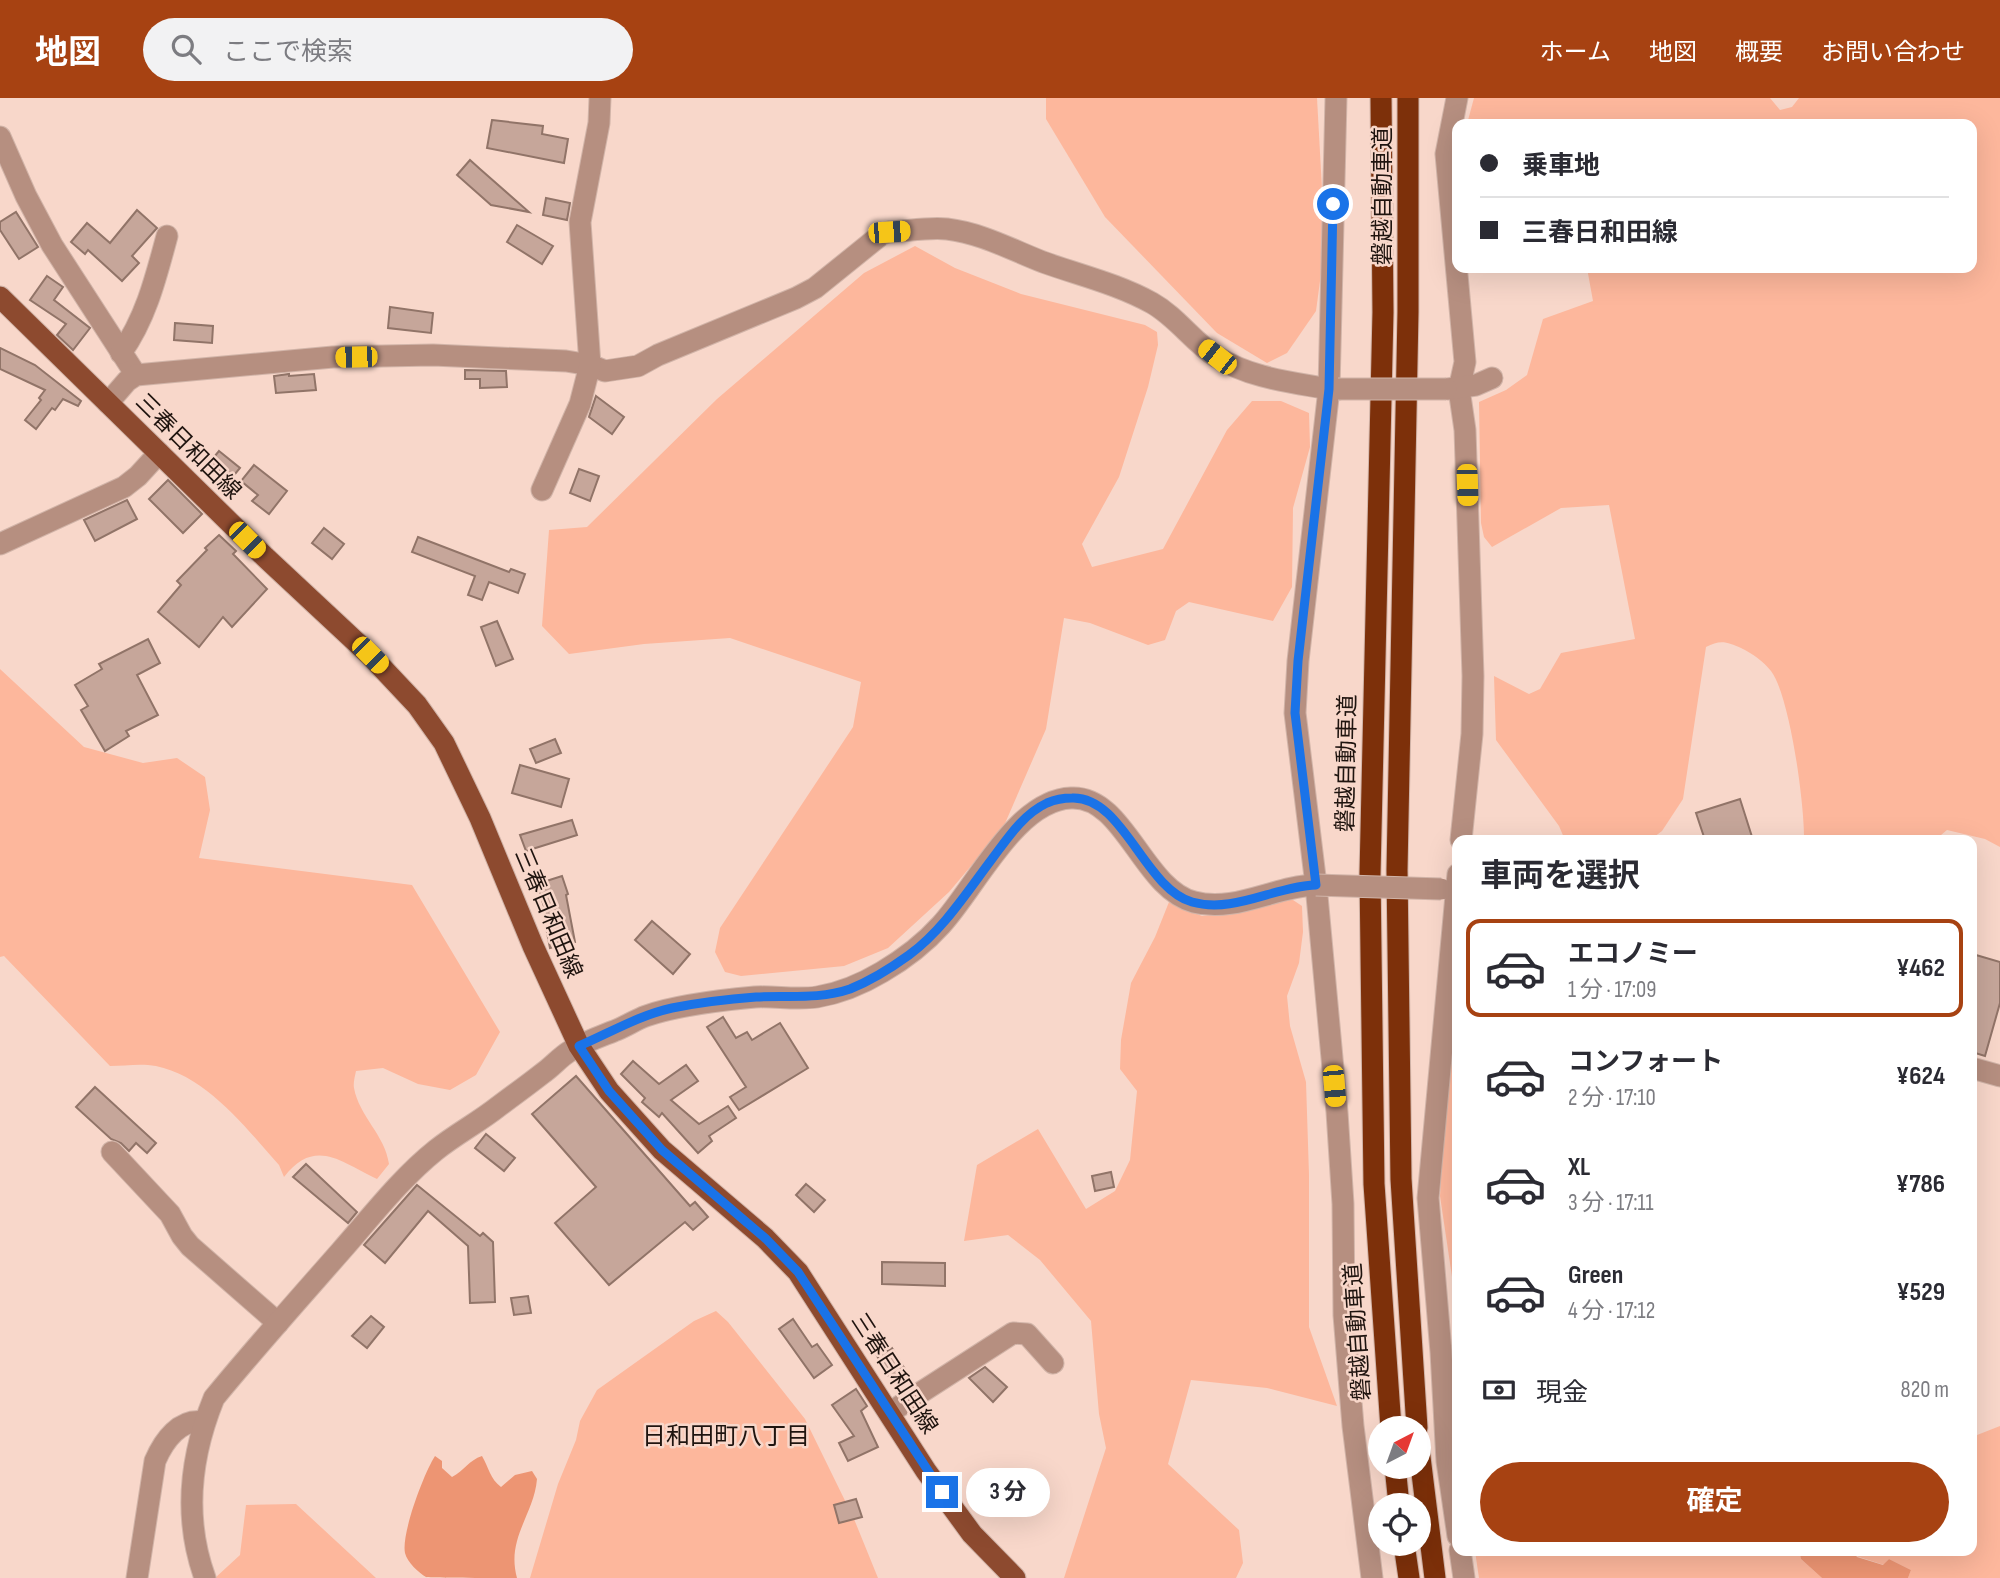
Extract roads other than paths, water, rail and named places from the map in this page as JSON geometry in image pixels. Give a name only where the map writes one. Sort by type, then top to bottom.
[{"type":"highway","name":"磐越自動車道","points":[[1381,98],[1383,312],[1371,929],[1375,1207],[1390,1416]]},
{"type":"highway","name":"磐越自動車道","points":[[1408,98],[1408,312],[1397,898],[1401,1179],[1416,1416]]},
{"type":"highway","points":[[1423,1479],[1435,1578]]},
{"type":"highway","points":[[1406,1556],[1409,1578]]},
{"type":"main road","name":"三春日和田線","points":[[0,297],[265,558],[394,679],[417,705],[444,743],[480,818],[533,946],[579,1046],[609,1091],[662,1150],[765,1238],[798,1272],[926,1471],[972,1534],[1015,1578]]},
{"type":"street","points":[[542,491],[580,404],[590,365],[580,222],[601,110],[600,98]]},
{"type":"street","points":[[1336,98],[1333,389],[1299,648],[1295,713],[1316,885],[1343,1204],[1344,1315],[1350,1398],[1372,1578]]},
{"type":"street","points":[[1453,119],[1457,98]]},
{"type":"street","points":[[1452,123],[1446,153],[1452,219]]},
{"type":"street","points":[[0,137],[26,196],[52,245],[136,375]]},
{"type":"street","points":[[108,403],[127,381],[136,375],[333,357],[432,355],[566,361],[605,371],[638,366],[815,288],[882,234],[946,229],[983,237],[1153,303],[1175,318],[1195,340],[1217,357],[1250,373],[1333,389],[1453,389],[1492,378]]},
{"type":"street","points":[[121,353],[141,318],[154,284],[167,236]]},
{"type":"street","points":[[1457,273],[1465,362],[1453,389],[1465,430],[1473,676],[1472,734],[1462,835]]},
{"type":"street","points":[[0,544],[124,487],[159,453]]},
{"type":"street","points":[[205,1578],[190,1506],[192,1472],[204,1422],[214,1398],[396,1189],[436,1150],[471,1128],[579,1046],[644,1017],[672,1008],[756,997],[815,997],[849,989],[867,981],[910,954],[929,938],[943,924],[1012,832],[1045,803],[1057,800],[1075,797],[1093,803],[1108,814],[1123,830],[1154,874],[1176,894],[1191,902],[1212,905],[1236,903],[1283,888],[1316,885],[1452,885]]},
{"type":"street","points":[[1452,898],[1428,1198],[1447,1461],[1452,1495]]},
{"type":"street","points":[[1977,1069],[2000,1076]]},
{"type":"street","points":[[112,1152],[170,1214],[190,1245],[278,1323]]},
{"type":"street","points":[[889,1413],[1013,1333],[1027,1334],[1053,1363]]},
{"type":"street","points":[[137,1578],[155,1461],[162,1446],[174,1431],[195,1420],[204,1422]]},
{"type":"street","points":[[1461,1556],[1464,1578]]},
{"type":"district","name":"日和田町八丁目","points":[[726,1436]]}]
